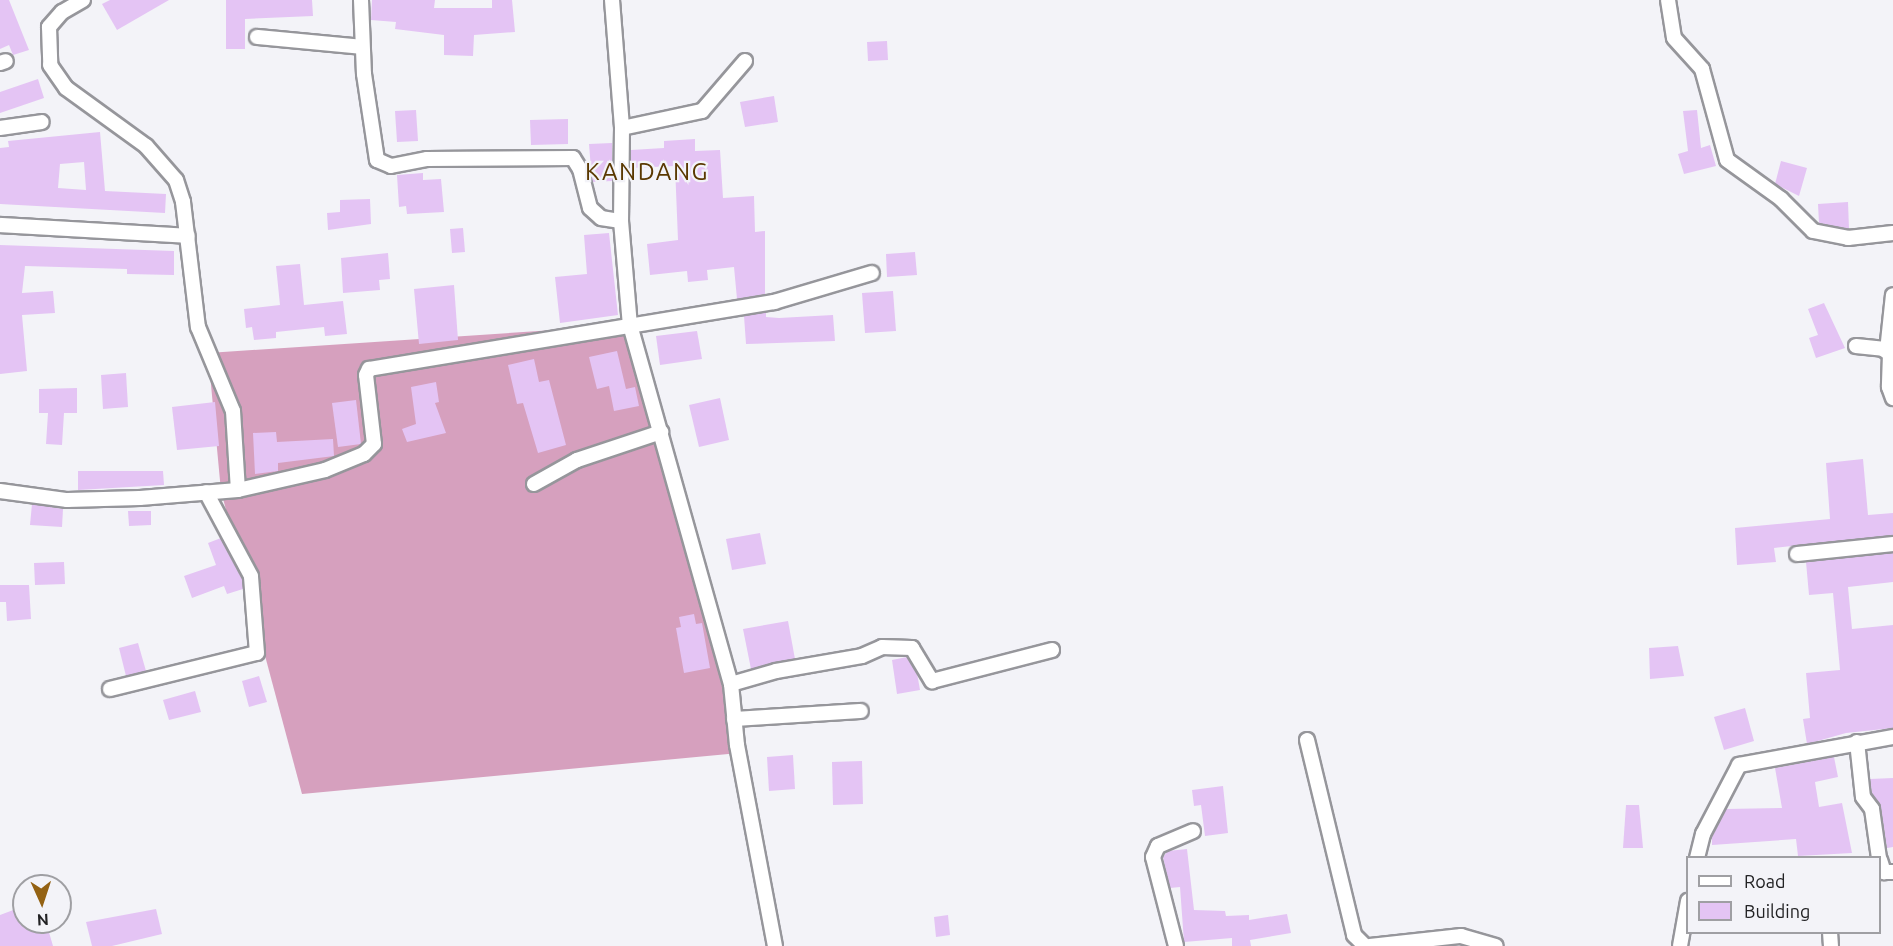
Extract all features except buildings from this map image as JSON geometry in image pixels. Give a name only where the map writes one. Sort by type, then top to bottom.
[{"type":"street","points":[[83,0],[62,12],[49,27],[50,65],[66,88],[164,162],[176,180],[188,236],[198,327],[233,411],[238,490]]},
{"type":"street","points":[[361,0],[362,47],[370,128],[377,160],[383,165],[427,159],[573,158],[580,169],[590,207],[601,218],[621,221]]},
{"type":"street","points":[[612,0],[622,128],[621,221],[630,325],[731,684],[734,719],[775,946]]},
{"type":"street","points":[[1668,0],[1674,38],[1702,69],[1727,160],[1781,199],[1814,231],[1848,238],[1893,233]]},
{"type":"street","points":[[257,37],[362,47]]},
{"type":"street","points":[[622,128],[702,111],[745,61]]},
{"type":"street","points":[[0,128],[42,122]]},
{"type":"street","points":[[0,225],[188,236]]},
{"type":"street","points":[[0,491],[67,500],[238,490],[325,470],[368,452],[374,438],[366,375],[369,369],[774,302],[872,273]]},
{"type":"street","points":[[1893,295],[1887,351],[1893,398]]},
{"type":"street","points":[[1856,346],[1887,351]]},
{"type":"street","points":[[534,484],[577,460],[661,432]]},
{"type":"street","points":[[110,689],[257,653],[251,576],[206,492]]},
{"type":"street","points":[[1797,554],[1893,544]]},
{"type":"street","points":[[731,684],[776,671],[862,656],[889,646],[912,648],[932,681],[1052,650]]},
{"type":"street","points":[[734,719],[861,711]]},
{"type":"street","points":[[1698,856],[1703,834],[1738,765],[1857,742],[1893,738]]},
{"type":"street","points":[[1307,740],[1354,935],[1365,946]]},
{"type":"street","points":[[1857,742],[1863,796],[1872,809],[1879,856]]},
{"type":"street","points":[[1176,946],[1153,857],[1158,846],[1194,831]]},
{"type":"street","points":[[1680,946],[1686,912]]},
{"type":"street","points":[[1370,946],[1461,936],[1496,946]]},
{"type":"shaded area","points":[[630,325],[739,753],[302,794],[221,491],[208,353]]},
{"type":"district","name":"KANDANG","points":[[647,172]]}]
